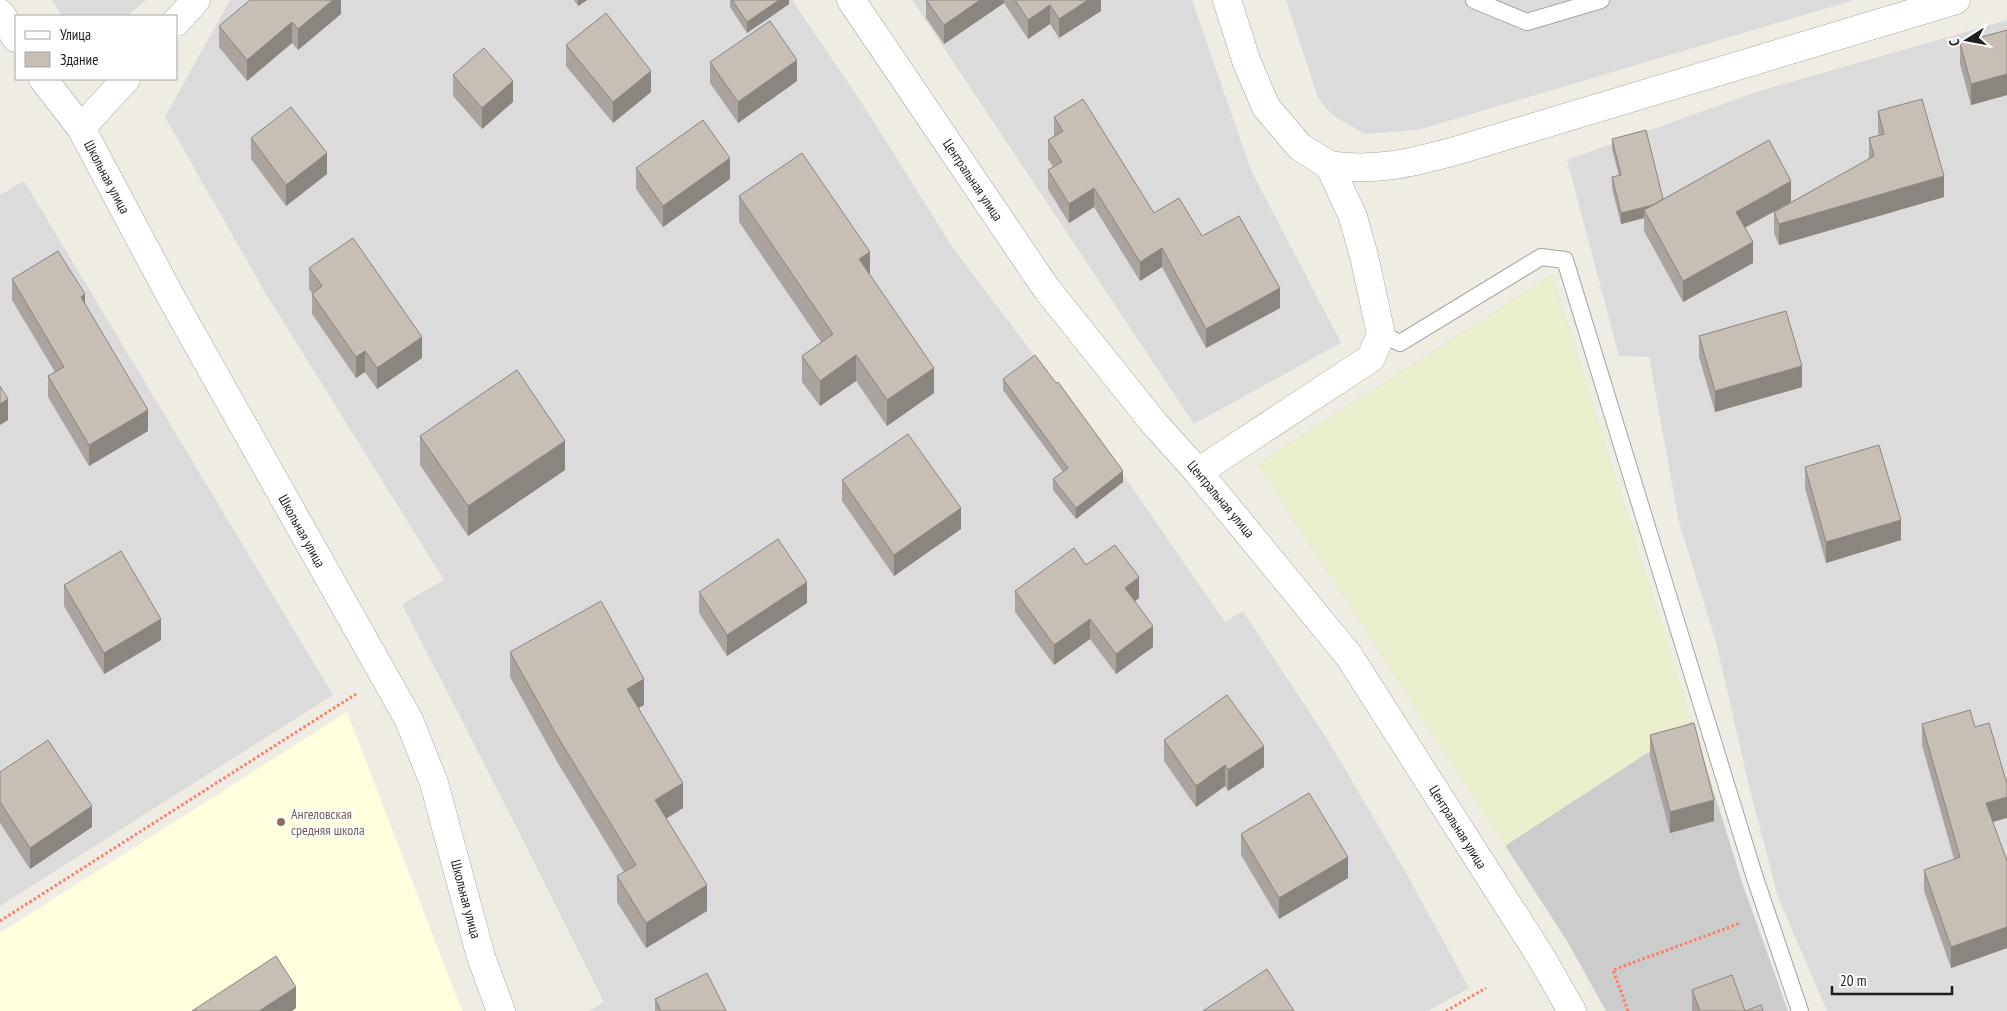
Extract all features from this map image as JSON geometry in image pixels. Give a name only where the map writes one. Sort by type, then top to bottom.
[{"type":"street","points":[[178,20],[196,0]]},
{"type":"street","name":"Центральная улица","points":[[851,0],[1046,288],[1154,423],[1198,472],[1349,656],[1541,957],[1572,1011]]},
{"type":"street","points":[[1227,0],[1246,60],[1266,107],[1300,147],[1329,165],[1354,169],[1398,166],[1455,151],[1956,0]]},
{"type":"street","points":[[0,13],[15,36]]},
{"type":"street","name":"Школьная улица","points":[[44,80],[81,128],[172,299],[409,720],[434,783],[481,957],[501,1011]]},
{"type":"street","points":[[81,128],[125,80]]},
{"type":"street","points":[[1198,472],[1371,358],[1381,334],[1364,256],[1353,217],[1329,165]]},
{"type":"lane","points":[[1474,0],[1527,22],[1601,0]]},
{"type":"lane","points":[[1381,334],[1400,344],[1542,257],[1565,260],[1751,865],[1800,1011]]},
{"type":"path","points":[[0,921],[384,676]]},
{"type":"path","points":[[1628,1011],[1613,970],[1738,924],[1741,932]]},
{"type":"path","points":[[1446,1011],[1486,988]]},
{"type":"shaded area","points":[[52,0],[146,0],[128,15],[61,15]]},
{"type":"shaded area","points":[[230,0],[792,0],[862,103],[953,248],[1106,450],[1225,622],[1243,611],[1329,742],[1405,871],[1469,988],[1428,1011],[589,1011],[604,1002],[402,604],[444,580],[266,294],[165,117]]},
{"type":"shaded area","points":[[912,0],[1192,0],[1251,170],[1341,343],[1194,424]]},
{"type":"shaded area","points":[[1286,0],[1854,0],[1418,130],[1364,134],[1332,115],[1318,98]]},
{"type":"shaded area","points":[[2007,20],[2007,1011],[1827,1011],[1778,897],[1749,786],[1716,642],[1679,522],[1649,357],[1619,356],[1567,160],[1756,92]]},
{"type":"shaded area","points":[[24,181],[333,695],[0,906],[0,195]]},
{"type":"shaded area","points":[[1552,275],[1743,885],[1788,1011],[1606,1011],[1567,941],[1258,464]]},
{"type":"shaded area","points":[[1552,275],[1692,721],[1652,750],[1505,846],[1258,464]]},
{"type":"shaded area","name":"Ангеловская средняя школа","points":[[347,712],[462,1011],[0,1011],[0,933]]},
{"type":"building","points":[[250,0],[333,0],[298,29],[292,22],[247,60],[219,26]]},
{"type":"building","points":[[732,0],[779,0],[747,22]]},
{"type":"building","points":[[926,0],[980,0],[944,25]]},
{"type":"building","points":[[1015,0],[1088,0],[1059,19],[1050,5],[1028,20]]},
{"type":"building","points":[[606,13],[651,71],[613,102],[566,45]]},
{"type":"building","points":[[770,21],[797,60],[738,102],[710,62]]},
{"type":"building","points":[[2007,30],[2007,74],[1971,84],[1960,43]]},
{"type":"building","points":[[484,48],[513,81],[482,108],[453,75]]},
{"type":"building","points":[[1083,99],[1154,213],[1179,198],[1202,236],[1239,216],[1280,288],[1206,329],[1162,248],[1140,262],[1094,188],[1069,204],[1048,170],[1062,162],[1048,140],[1063,131],[1054,117]]},
{"type":"building","points":[[1922,99],[1944,176],[1779,224],[1774,212],[1874,156],[1869,138],[1884,134],[1878,111]]},
{"type":"building","points":[[291,107],[327,153],[286,185],[251,138]]},
{"type":"building","points":[[703,120],[730,158],[663,206],[636,168]]},
{"type":"building","points":[[1646,130],[1663,199],[1653,205],[1621,213],[1612,177],[1621,175],[1612,139]]},
{"type":"building","points":[[1769,140],[1791,181],[1736,212],[1753,242],[1683,281],[1644,210]]},
{"type":"building","points":[[802,153],[870,252],[859,259],[934,368],[887,400],[856,355],[820,381],[802,356],[833,334],[739,196]]},
{"type":"building","points":[[353,238],[422,337],[377,368],[365,351],[356,357],[312,294],[322,286],[309,268]]},
{"type":"building","points":[[58,251],[85,294],[81,297],[148,410],[89,445],[48,376],[64,367],[12,279]]},
{"type":"building","points":[[1786,311],[1802,366],[1715,391],[1699,336]]},
{"type":"building","points":[[1035,355],[1056,383],[1058,382],[1123,471],[1076,508],[1053,479],[1068,468],[1003,379]]},
{"type":"building","points":[[517,370],[565,441],[468,506],[420,436]]},
{"type":"building","points":[[0,386],[8,399],[0,404]]},
{"type":"building","points":[[908,434],[961,508],[894,555],[842,480]]},
{"type":"building","points":[[1879,445],[1901,520],[1826,542],[1805,467]]},
{"type":"building","points":[[778,539],[807,582],[727,635],[699,592]]},
{"type":"building","points":[[1115,545],[1139,577],[1125,588],[1153,626],[1116,654],[1090,619],[1054,645],[1015,591],[1074,548],[1086,565]]},
{"type":"building","points":[[121,551],[161,619],[104,653],[64,585]]},
{"type":"building","points":[[601,601],[644,679],[627,689],[683,783],[655,800],[707,885],[646,923],[617,876],[636,865],[556,734],[510,652]]},
{"type":"building","points":[[1227,695],[1264,746],[1228,770],[1225,765],[1196,786],[1164,740]]},
{"type":"building","points":[[1970,710],[1975,727],[1989,723],[2007,784],[2007,797],[1986,803],[2007,861],[2007,927],[1951,947],[1924,870],[1960,857],[1922,724]]},
{"type":"building","points":[[1694,723],[1714,800],[1670,812],[1650,735]]},
{"type":"building","points":[[48,740],[92,806],[30,848],[0,802],[0,772]]},
{"type":"building","points":[[1309,793],[1348,857],[1279,898],[1241,834]]},
{"type":"building","points":[[276,956],[296,987],[259,1011],[192,1011]]},
{"type":"building","points":[[1267,969],[1294,1011],[1203,1011]]},
{"type":"building","points":[[707,973],[726,1011],[661,1011],[655,999]]},
{"type":"building","points":[[1732,975],[1745,1011],[1700,1011],[1692,990]]},
{"type":"building","points":[[1761,1005],[1763,1011],[1745,1011]]},
{"type":"place","name":"Ангеловская средняя школа","points":[[281,822]]}]
